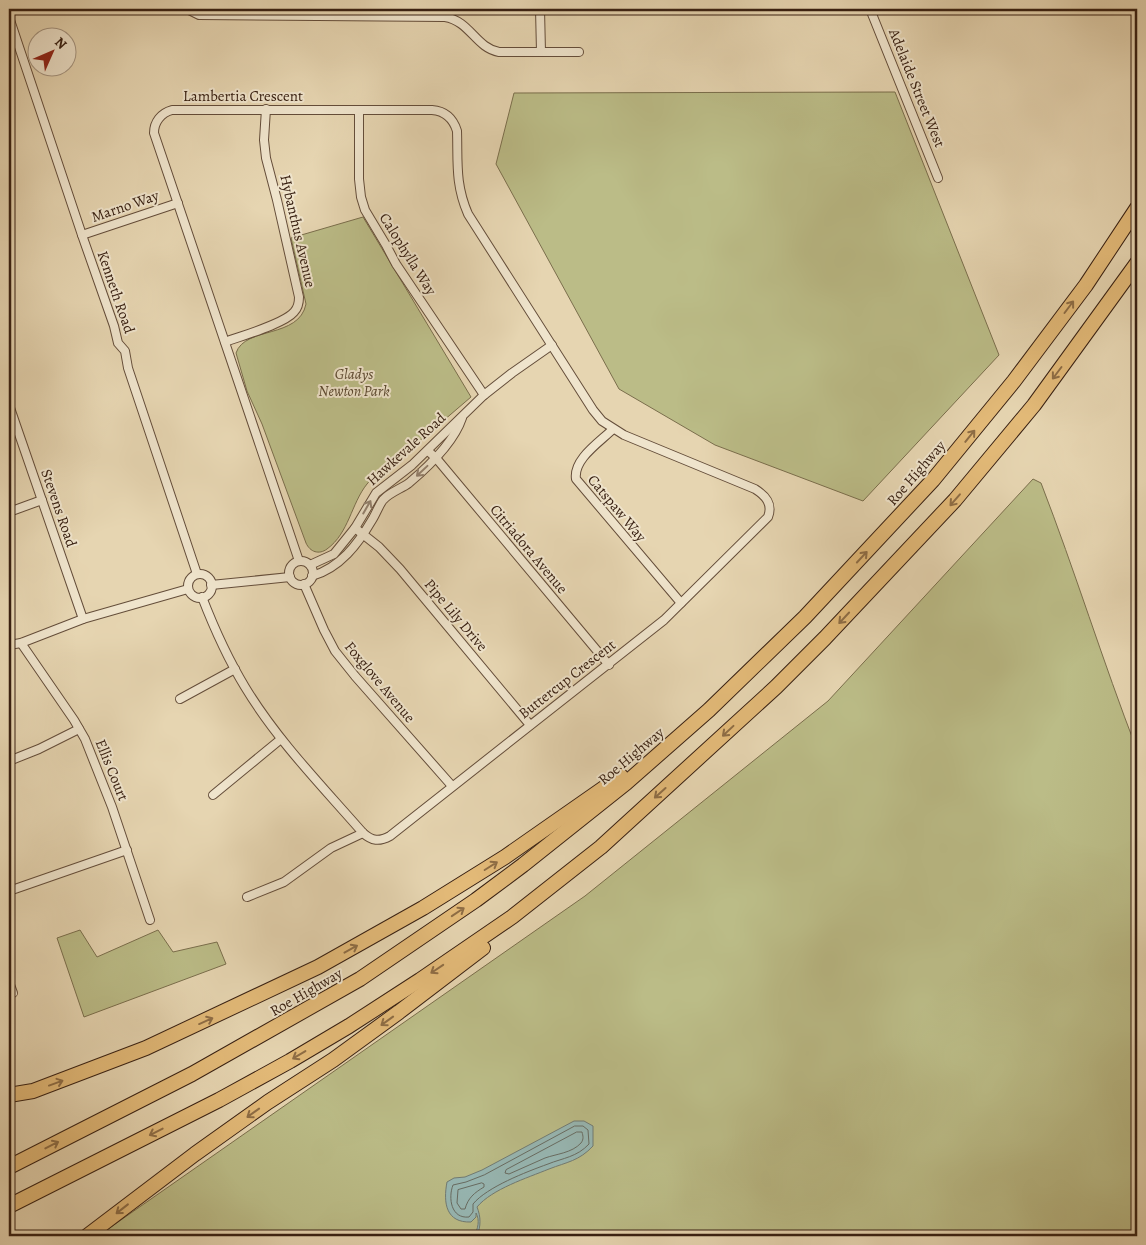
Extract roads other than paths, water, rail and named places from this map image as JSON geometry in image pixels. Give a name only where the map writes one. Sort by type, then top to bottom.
[{"type":"highway","name":"Roe Highway","points":[[9,1167],[192,1074],[360,979],[476,900],[571,828],[696,722],[806,617],[934,480],[1014,381],[1086,285],[1137,208]]},
{"type":"highway","points":[[87,1236],[195,1154],[399,1012],[498,936],[601,847],[776,687],[825,638],[955,500],[1034,404],[1137,263]]},
{"type":"highway","points":[[9,1095],[33,1091],[79,1074],[146,1048],[227,1012],[318,967],[382,932],[489,867],[628,771],[722,690],[839,581]]},
{"type":"highway","points":[[9,1206],[219,1100],[349,1026],[512,918],[601,847]]},
{"type":"street","points":[[187,9],[199,15],[445,17],[454,18],[462,23],[491,51],[579,52]]},
{"type":"street","points":[[540,9],[541,52]]},
{"type":"street","name":"Adelaide Street West","points":[[870,9],[938,178]]},
{"type":"street","name":"Kenneth Road","points":[[9,17],[114,326],[118,343],[125,352],[128,368],[197,574]]},
{"type":"street","name":"Hybanthus Avenue","points":[[225,342],[283,320],[296,310],[298,305],[299,298],[266,158],[264,140],[266,110]]},
{"type":"street","name":"Calophylla Way","points":[[359,110],[359,179],[364,210],[396,264],[484,395]]},
{"type":"street","name":"Lambertia Crescent","points":[[299,561],[154,133],[158,119],[167,111],[440,111],[455,124],[458,184],[468,214],[552,345]]},
{"type":"street","name":"Marno Way","points":[[82,235],[178,203]]},
{"type":"street","name":"Hawkevale Road","points":[[310,565],[334,554],[355,528],[376,493],[388,482],[399,477],[428,451],[484,395],[552,345]]},
{"type":"street","name":"Buttercup Crescent","points":[[363,833],[372,840],[386,838],[609,665],[664,620],[768,517],[770,504],[762,493],[643,444],[613,429],[602,421],[552,345]]},
{"type":"street","name":"Stevens Road","points":[[9,405],[83,620]]},
{"type":"street","name":"Hawkevale Road","points":[[304,584],[312,576],[330,569],[340,561],[364,534],[383,500],[407,484],[436,458],[459,427],[462,418]]},
{"type":"street","name":"Catspaw Way","points":[[613,429],[579,462],[575,470],[576,479],[681,603]]},
{"type":"street","name":"Citriadora Avenue","points":[[428,451],[436,458],[609,665]]},
{"type":"street","points":[[9,512],[42,500]]},
{"type":"street","name":"Pipe Lily Drive","points":[[355,528],[379,547],[400,569],[530,725]]},
{"type":"street","points":[[290,577],[291,567],[299,561],[310,565],[312,576]]},
{"type":"street","points":[[197,574],[207,576],[211,585],[209,593],[202,597],[194,596],[188,589],[190,580],[197,574]]},
{"type":"street","points":[[211,585],[290,577]]},
{"type":"street","points":[[290,577],[295,582],[304,584]]},
{"type":"street","name":"Foxglove Avenue","points":[[304,584],[335,651],[452,786]]},
{"type":"street","points":[[9,645],[21,643],[83,620],[188,589]]},
{"type":"street","points":[[202,597],[214,628],[246,688],[281,739],[363,833],[331,848],[284,882],[247,897]]},
{"type":"street","name":"Ellis Court","points":[[21,643],[85,739],[112,807],[150,920]]},
{"type":"street","points":[[180,699],[235,669]]},
{"type":"street","points":[[9,761],[39,749],[79,729]]},
{"type":"street","points":[[213,795],[281,739]]},
{"type":"street","points":[[9,891],[127,850]]},
{"type":"street","points":[[9,982],[12,993]]},
{"type":"water","points":[[574,1121],[584,1121],[593,1126],[593,1146],[583,1155],[501,1189],[483,1201],[477,1207],[480,1222],[477,1236],[474,1236],[478,1224],[476,1213],[476,1217],[471,1222],[456,1219],[451,1215],[446,1204],[447,1182],[454,1178],[465,1177],[482,1170]]},
{"type":"park label","name":"Gladys Newton Park","points":[[354,382]]}]
